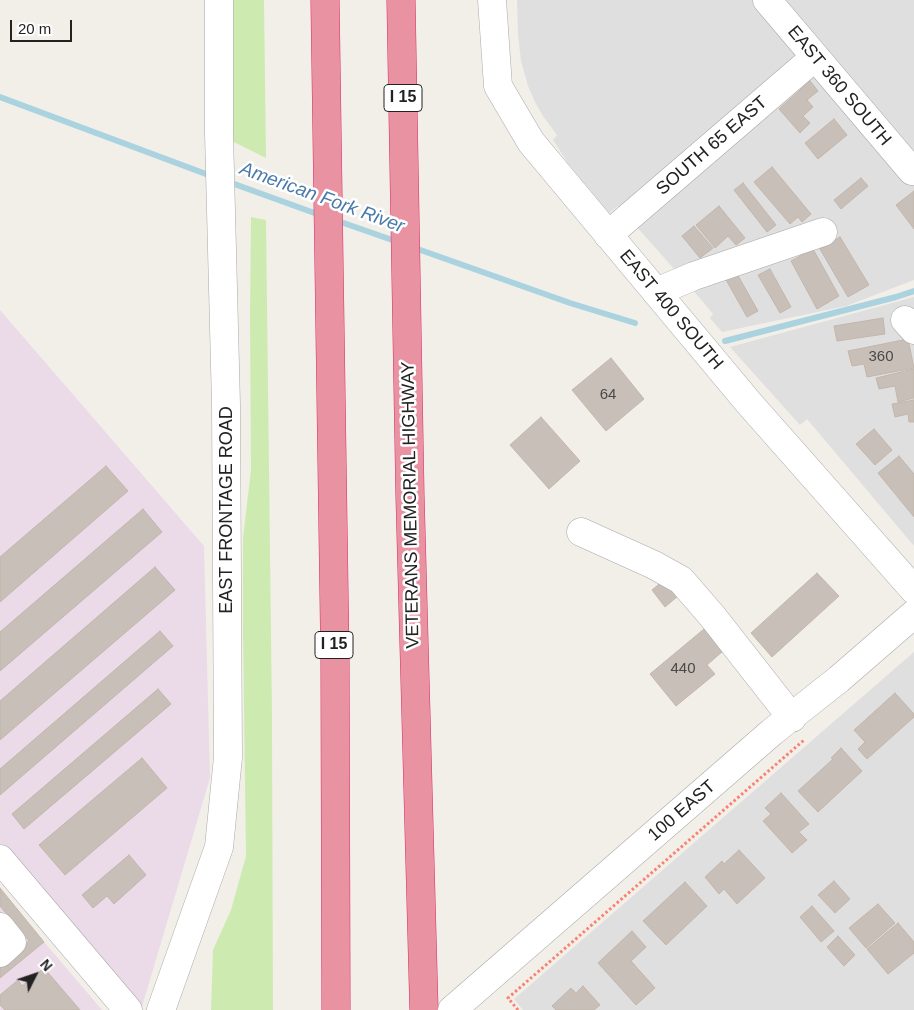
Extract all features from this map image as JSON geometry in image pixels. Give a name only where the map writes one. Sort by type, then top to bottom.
[{"type":"highway","name":"I 15","points":[[325,0],[335,669],[336,1010]]},
{"type":"highway","name":"VETERANS MEMORIAL HIGHWAY","points":[[401,0],[416,740],[424,1010]]},
{"type":"street","name":"EAST FRONTAGE ROAD","points":[[161,1010],[219,847],[228,757],[226,404],[219,134],[219,0]]},
{"type":"street","name":"EAST 400 SOUTH","points":[[492,0],[498,86],[531,142],[748,402],[914,590]]},
{"type":"street","name":"EAST 360 SOUTH","points":[[767,0],[913,170]]},
{"type":"street","name":"SOUTH 65 EAST","points":[[608,235],[815,57]]},
{"type":"street","points":[[656,292],[694,276],[823,232]]},
{"type":"street","points":[[581,532],[654,565],[681,580],[713,617],[800,727]]},
{"type":"street","name":"100 EAST","points":[[452,1010],[764,739],[800,727],[839,680],[914,614]]},
{"type":"street","points":[[0,859],[128,1010]]},
{"type":"street","points":[[0,927],[12,942],[0,953]]},
{"type":"path","points":[[518,1010],[508,998],[800,727]]},
{"type":"shaded area","points":[[517,0],[914,0],[914,280],[846,306],[722,332],[710,318],[713,314],[618,206],[609,213],[568,163],[553,140],[557,135],[535,102],[521,61]]},
{"type":"shaded area","points":[[914,297],[914,546],[807,419],[800,425],[730,347]]},
{"type":"shaded area","points":[[0,310],[204,546],[210,778],[141,1010],[0,843]]},
{"type":"shaded area","points":[[914,652],[914,1010],[523,1010],[514,999]]},
{"type":"shaded area","points":[[0,890],[102,1010],[0,1010]]},
{"type":"green space","points":[[230,0],[264,0],[266,158],[232,141]]},
{"type":"green space","points":[[251,217],[266,220],[272,716],[273,1010],[211,1010],[213,950],[231,910],[246,856],[243,538],[251,470]]},
{"type":"building","points":[[810,81],[818,91],[807,100],[813,107],[803,116],[810,123],[800,133],[779,109]]},
{"type":"building","points":[[834,119],[847,135],[818,159],[805,143]]},
{"type":"building","points":[[772,167],[811,214],[802,222],[798,217],[790,224],[754,182]]},
{"type":"building","points":[[861,178],[868,186],[841,209],[834,200]]},
{"type":"building","points":[[743,183],[776,225],[767,232],[734,190]]},
{"type":"building","points":[[914,191],[914,229],[896,205]]},
{"type":"building","points":[[719,206],[745,238],[736,245],[728,236],[715,248],[696,225]]},
{"type":"building","points":[[694,226],[713,248],[700,258],[682,236]]},
{"type":"building","points":[[840,237],[869,285],[848,297],[820,249]]},
{"type":"building","points":[[813,249],[839,296],[817,309],[791,261]]},
{"type":"building","points":[[770,269],[791,307],[780,313],[758,275]]},
{"type":"building","points":[[736,272],[758,311],[747,317],[725,278]]},
{"type":"building","points":[[883,318],[885,334],[837,341],[834,326]]},
{"type":"building","points":[[908,339],[914,368],[867,377],[864,364],[852,366],[848,351]]},
{"type":"building","points":[[611,358],[644,399],[606,431],[572,390]]},
{"type":"building","points":[[914,369],[914,398],[898,402],[895,386],[879,389],[876,378]]},
{"type":"building","points":[[914,400],[914,422],[909,422],[908,414],[895,417],[892,404]]},
{"type":"building","points":[[541,417],[580,461],[549,489],[510,445]]},
{"type":"building","points":[[874,429],[892,450],[875,465],[856,444]]},
{"type":"building","points":[[899,456],[914,474],[914,517],[878,473]]},
{"type":"building","points":[[106,466],[128,491],[0,602],[0,557]]},
{"type":"building","points":[[143,509],[162,532],[0,671],[0,632]]},
{"type":"building","points":[[155,567],[175,590],[0,740],[0,701]]},
{"type":"building","points":[[817,573],[839,596],[772,657],[751,633]]},
{"type":"building","points":[[665,579],[678,596],[665,607],[652,590]]},
{"type":"building","points":[[704,629],[723,651],[707,665],[715,674],[676,706],[650,674]]},
{"type":"building","points":[[160,631],[173,646],[0,795],[0,769]]},
{"type":"building","points":[[158,689],[171,704],[24,829],[12,814]]},
{"type":"building","points":[[895,693],[914,714],[914,717],[867,759],[858,749],[865,742],[854,730]]},
{"type":"building","points":[[841,748],[862,771],[818,812],[798,791],[833,759],[831,758]]},
{"type":"building","points":[[142,758],[167,788],[65,875],[39,845]]},
{"type":"building","points":[[781,793],[809,824],[799,832],[807,840],[792,853],[763,821],[771,814],[765,808]]},
{"type":"building","points":[[739,850],[765,878],[737,904],[724,889],[719,894],[705,877],[722,861],[724,864]]},
{"type":"building","points":[[129,855],[146,875],[114,904],[107,896],[93,908],[82,895]]},
{"type":"building","points":[[834,881],[850,899],[835,913],[818,895]]},
{"type":"building","points":[[685,882],[707,906],[666,945],[643,921]]},
{"type":"building","points":[[0,888],[44,942],[0,978],[0,964],[29,941],[0,906]]},
{"type":"building","points":[[878,904],[895,923],[866,948],[849,928]]},
{"type":"building","points":[[812,906],[834,931],[821,942],[800,917]]},
{"type":"building","points":[[898,923],[914,942],[914,953],[888,974],[867,949]]},
{"type":"building","points":[[632,931],[646,947],[631,961],[655,988],[636,1005],[598,963]]},
{"type":"building","points":[[838,936],[855,955],[844,966],[827,947]]},
{"type":"building","points":[[44,968],[80,1010],[5,1010],[0,1005],[0,995],[18,980],[22,986]]},
{"type":"building","points":[[583,986],[600,1005],[594,1010],[556,1010],[552,1006],[571,988],[576,993]]},
{"type":"waterway","name":"American Fork River","points":[[0,97],[214,177]]},
{"type":"waterway","name":"American Fork River","points":[[226,181],[320,215]]},
{"type":"waterway","name":"American Fork River","points":[[335,220],[398,242]]},
{"type":"waterway","name":"American Fork River","points":[[412,247],[570,303],[635,323]]},
{"type":"waterway","name":"American Fork River","points":[[725,341],[914,291]]}]
